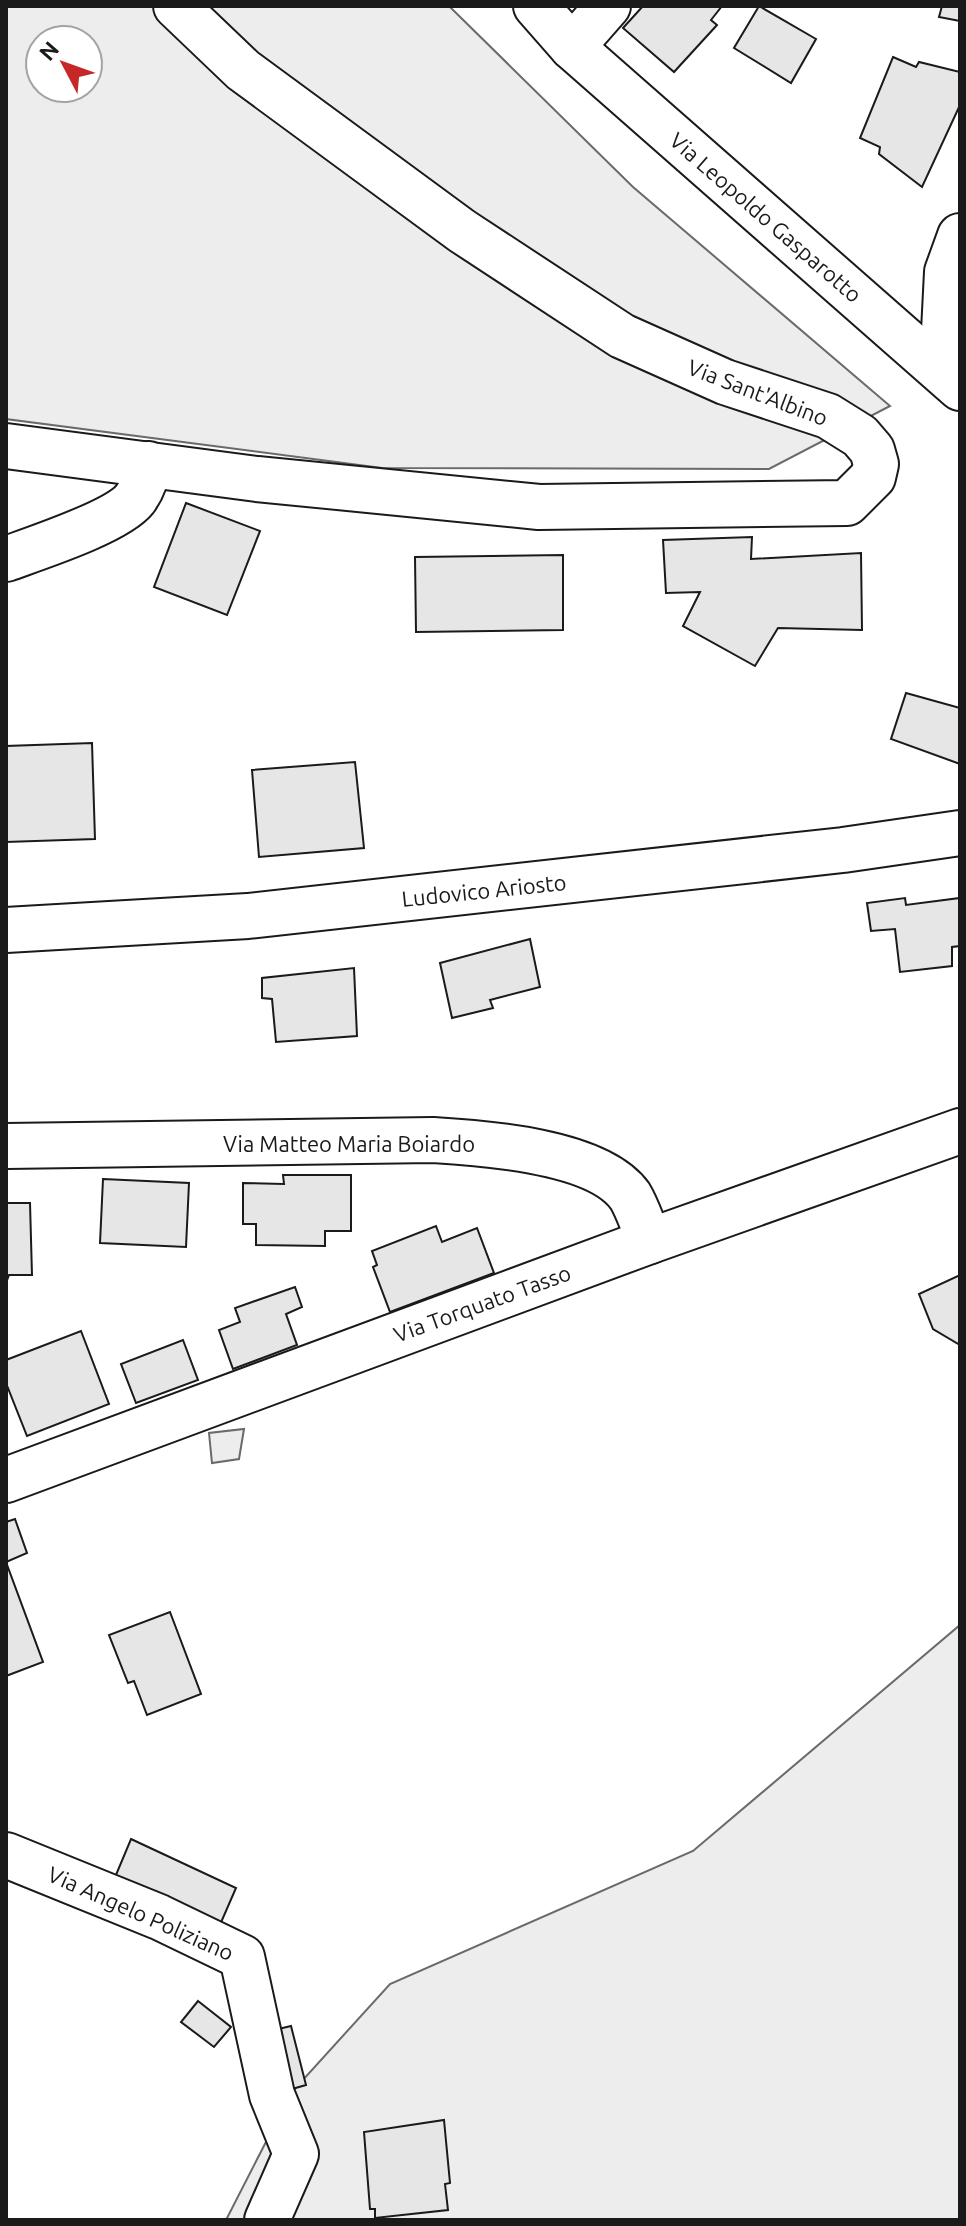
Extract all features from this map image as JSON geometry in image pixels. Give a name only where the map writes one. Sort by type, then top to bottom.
[{"type":"street","name":"Via Sant'Albino","points":[[6,446],[257,479],[539,507],[847,503],[873,477],[876,464],[872,450],[860,436],[828,416],[725,382],[622,336],[476,240],[243,70],[176,6]]},
{"type":"street","name":"Via Leopoldo Gasparotto","points":[[505,6],[546,38],[572,47]]},
{"type":"street","name":"Via Leopoldo Gasparotto","points":[[536,6],[572,47],[951,379]]},
{"type":"street","points":[[572,47],[608,6]]},
{"type":"street","points":[[951,379],[947,272],[960,236]]},
{"type":"street","points":[[6,559],[110,516],[134,501],[147,479],[148,464]]},
{"type":"street","name":"Ludovico Ariosto","points":[[6,930],[248,916],[843,850],[960,833]]},
{"type":"street","name":"Via Torquato Tasso","points":[[6,1480],[650,1241],[960,1131]]},
{"type":"street","name":"Via Matteo Maria Boiardo","points":[[6,1146],[433,1140],[496,1143],[563,1159],[609,1175],[630,1196],[650,1241]]},
{"type":"street","name":"Via Angelo Poliziano","points":[[6,1855],[159,1917],[242,1957],[272,2095],[296,2154],[267,2220]]},
{"type":"shaded area","points":[[6,6],[449,6],[633,187],[890,406],[769,469],[382,468],[6,419]]},
{"type":"shaded area","points":[[244,1429],[239,1459],[212,1463],[209,1433]]},
{"type":"shaded area","points":[[960,1625],[960,2220],[226,2220],[291,2093],[390,1984],[693,1851]]},
{"type":"building","points":[[643,6],[722,6],[711,20],[717,25],[674,72],[623,28]]},
{"type":"building","points":[[759,6],[816,39],[791,83],[734,48]]},
{"type":"building","points":[[942,6],[960,6],[960,21],[939,17]]},
{"type":"building","points":[[893,57],[916,67],[919,62],[960,72],[960,105],[922,187],[879,154],[880,147],[860,138]]},
{"type":"building","points":[[186,503],[260,531],[227,615],[154,587]]},
{"type":"building","points":[[752,537],[751,559],[861,553],[862,630],[778,628],[755,666],[683,626],[700,592],[666,593],[663,540]]},
{"type":"building","points":[[563,555],[563,630],[416,632],[415,557]]},
{"type":"building","points":[[906,693],[960,708],[960,764],[891,739]]},
{"type":"building","points":[[92,743],[95,839],[6,842],[6,746]]},
{"type":"building","points":[[355,762],[364,848],[259,857],[252,770]]},
{"type":"building","points":[[905,898],[906,905],[960,898],[960,946],[952,947],[952,966],[900,972],[895,929],[871,931],[867,903]]},
{"type":"building","points":[[530,939],[540,987],[490,1000],[493,1008],[452,1018],[440,963]]},
{"type":"building","points":[[354,968],[357,1036],[276,1042],[272,999],[262,998],[262,978]]},
{"type":"building","points":[[283,1175],[351,1175],[351,1231],[325,1231],[325,1246],[256,1245],[256,1224],[243,1224],[243,1183],[284,1184]]},
{"type":"building","points":[[103,1179],[189,1183],[186,1247],[100,1243]]},
{"type":"building","points":[[6,1203],[30,1203],[32,1275],[9,1275],[6,1283]]},
{"type":"building","points":[[436,1226],[442,1242],[477,1228],[494,1273],[390,1312],[373,1267],[377,1265],[372,1251]]},
{"type":"building","points":[[960,1275],[960,1345],[933,1329],[919,1294]]},
{"type":"building","points":[[295,1287],[302,1307],[286,1314],[297,1345],[233,1369],[219,1330],[240,1322],[235,1308]]},
{"type":"building","points":[[81,1331],[109,1404],[27,1436],[6,1383],[6,1360]]},
{"type":"building","points":[[183,1340],[198,1380],[136,1403],[121,1364]]},
{"type":"building","points":[[15,1519],[27,1553],[6,1562],[6,1522]]},
{"type":"building","points":[[6,1562],[43,1662],[6,1676]]},
{"type":"building","points":[[170,1612],[201,1694],[147,1715],[134,1681],[128,1683],[109,1635]]},
{"type":"building","points":[[131,1839],[236,1888],[216,1934],[113,1882]]},
{"type":"building","points":[[198,2001],[231,2027],[214,2047],[181,2022]]},
{"type":"building","points":[[291,2026],[306,2085],[278,2093],[262,2033]]},
{"type":"building","points":[[444,2120],[450,2183],[445,2184],[448,2210],[375,2218],[375,2209],[370,2209],[364,2132]]}]
